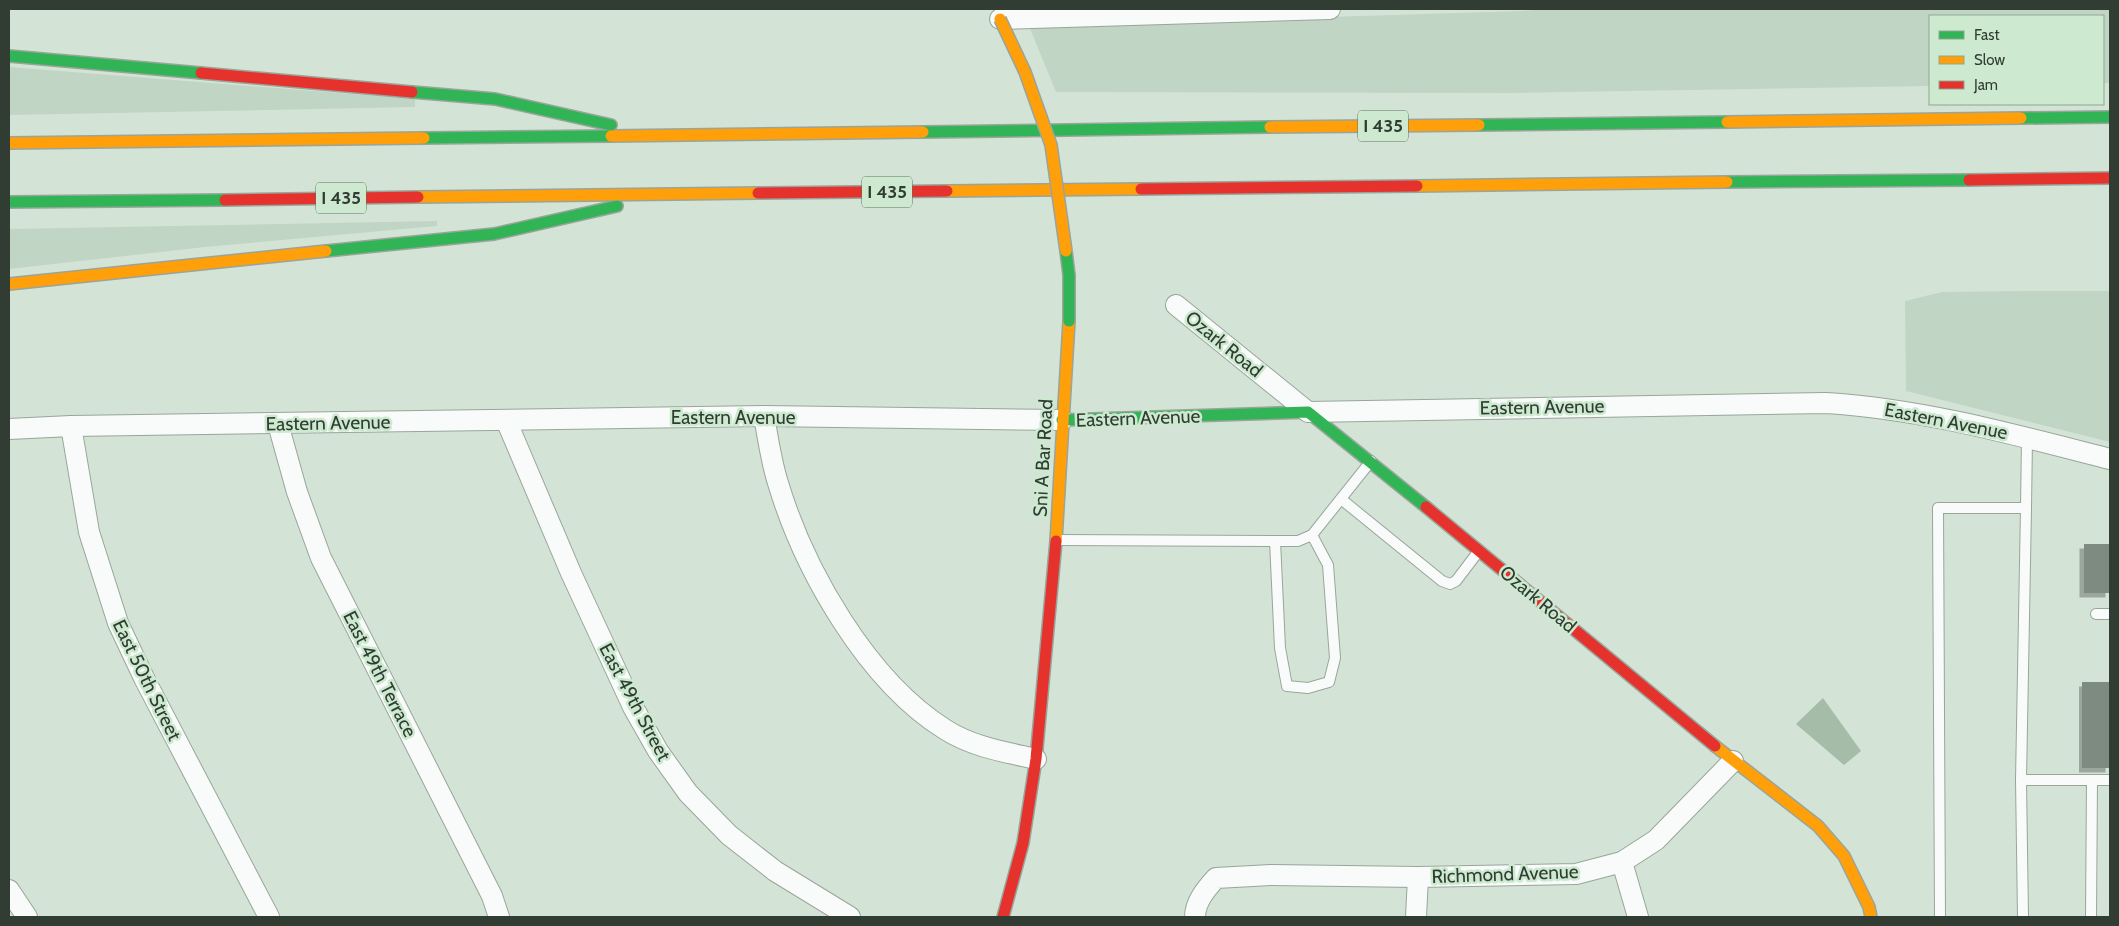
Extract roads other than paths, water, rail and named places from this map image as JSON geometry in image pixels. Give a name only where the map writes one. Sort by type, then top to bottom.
[{"type":"main road","name":"Sni A Bar Road","points":[[997,14],[1025,72],[1051,145],[1069,275],[1069,321],[1056,540],[1036,759],[1023,843],[1003,917]]},
{"type":"main road","points":[[9,56],[495,99],[656,135]]},
{"type":"main road","name":"I 435","points":[[9,143],[2110,118]]},
{"type":"main road","name":"I 435","points":[[9,202],[2110,178]]},
{"type":"main road","points":[[9,284],[494,234],[672,194]]},
{"type":"main road","name":"Eastern Avenue","points":[[1062,420],[1308,412]]},
{"type":"main road","name":"Ozark Road","points":[[1308,412],[1371,461],[1733,761],[1818,826],[1844,856],[1871,917]]},
{"type":"street","points":[[997,14],[1330,9]]},
{"type":"street","name":"Ozark Road","points":[[1176,304],[1308,412]]},
{"type":"street","name":"Eastern Avenue","points":[[1308,412],[1826,403],[1906,411],[2110,459]]},
{"type":"street","points":[[764,416],[778,482],[799,542],[828,598],[869,658],[910,703],[946,730],[987,748],[1036,759]]},
{"type":"street","name":"Eastern Avenue","points":[[9,429],[71,426],[764,416],[1062,420]]},
{"type":"street","name":"East 49th Street","points":[[506,420],[575,582],[633,707],[658,752],[688,793],[729,835],[775,871],[850,917]]},
{"type":"street","name":"East 49th Terrace","points":[[278,424],[296,492],[321,558],[492,896],[499,917]]},
{"type":"street","name":"East 50th Street","points":[[71,426],[89,532],[118,623],[144,678],[269,917]]},
{"type":"street","name":"Richmond Avenue","points":[[1195,917],[1195,909],[1207,887],[1216,878],[1576,874],[1622,862],[1656,840],[1733,761]]},
{"type":"street","points":[[1622,862],[1638,917]]},
{"type":"street","points":[[1416,917],[1418,877]]},
{"type":"street","points":[[9,890],[27,917]]},
{"type":"lane","points":[[2023,917],[2021,780],[2027,438]]},
{"type":"lane","points":[[1056,540],[1298,541],[1312,535],[1371,461]]},
{"type":"lane","points":[[1341,499],[1442,581],[1450,584],[1456,581],[1479,550]]},
{"type":"lane","points":[[1940,917],[1938,508],[2026,508]]},
{"type":"lane","points":[[1275,541],[1280,648],[1287,686],[1308,688],[1329,682],[1335,658],[1328,565],[1312,535]]},
{"type":"lane","points":[[2096,614],[2110,614]]},
{"type":"lane","points":[[2021,780],[2110,780]]},
{"type":"lane","points":[[2091,917],[2092,780]]}]
